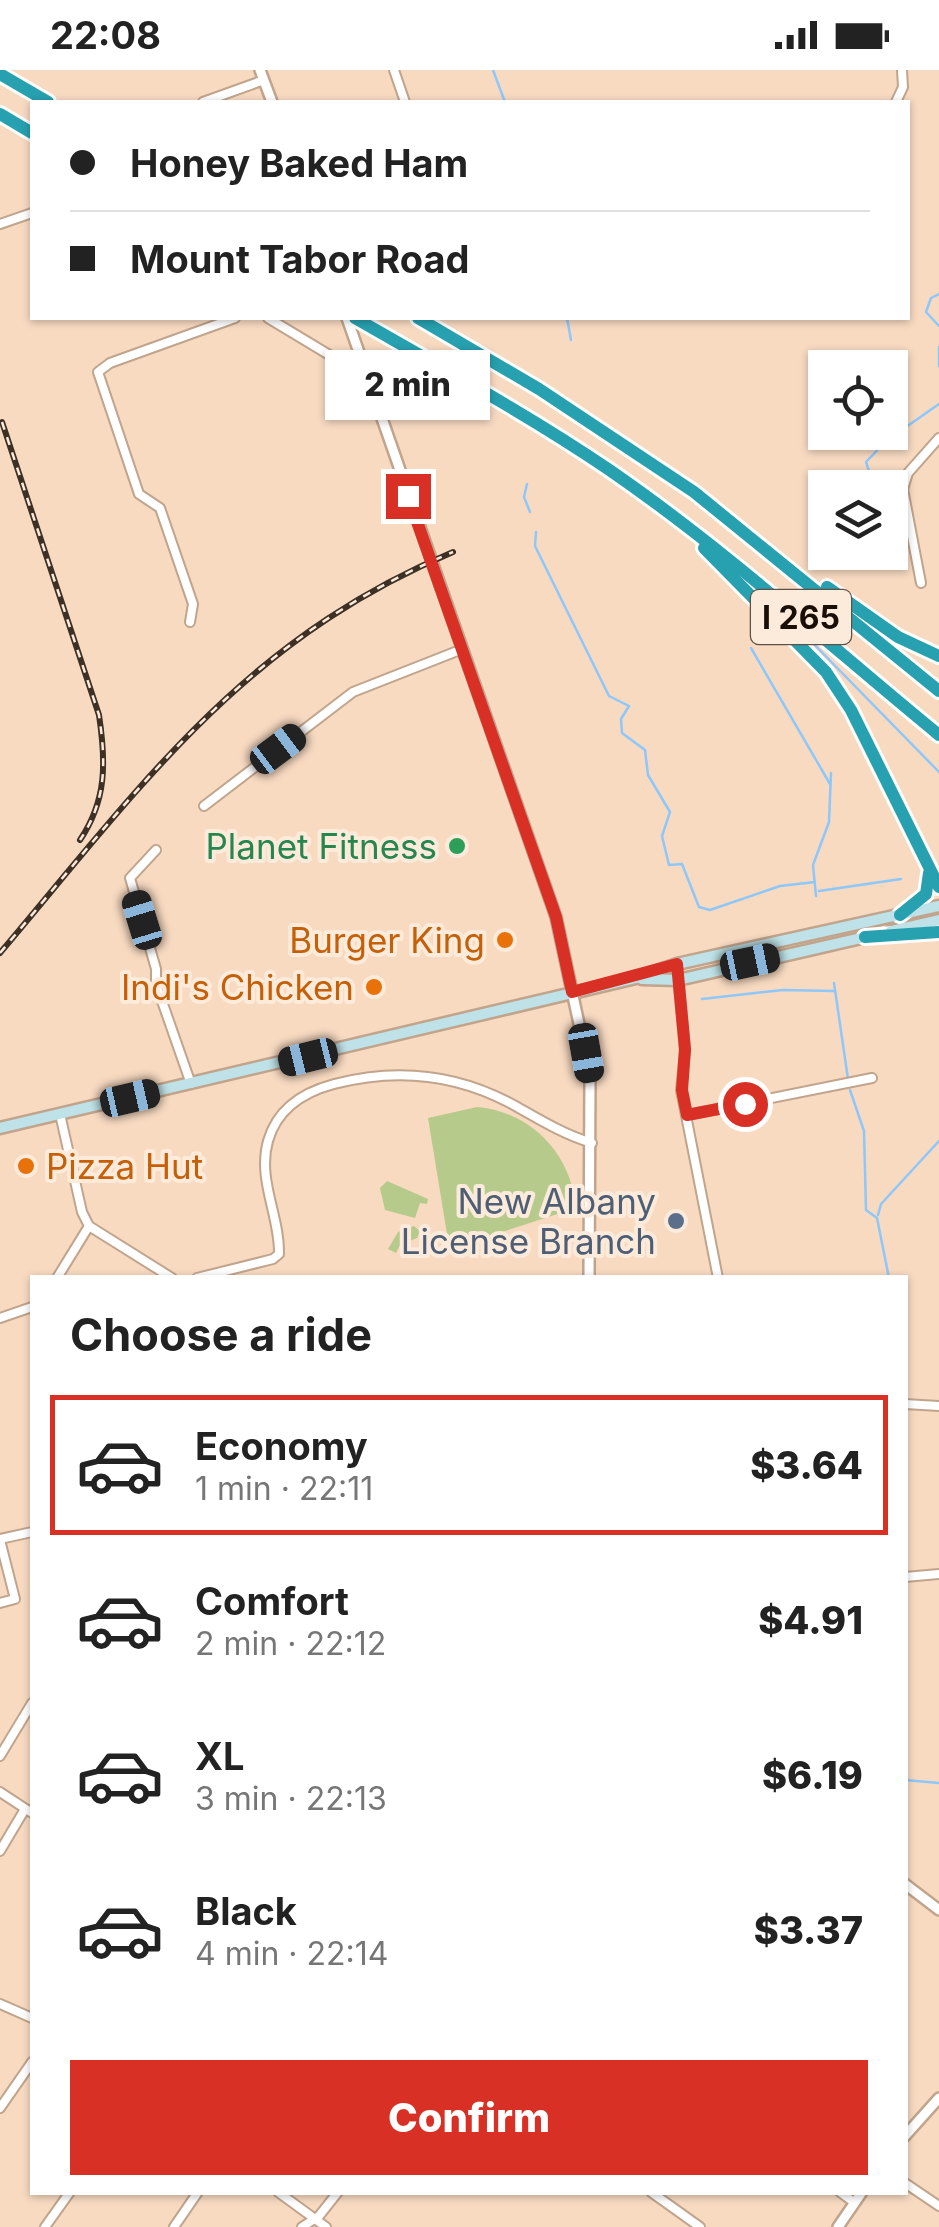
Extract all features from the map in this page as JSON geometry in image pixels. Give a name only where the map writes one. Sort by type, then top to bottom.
[{"type":"highway","points":[[0,74],[45,100]]},
{"type":"highway","points":[[0,114],[30,132]]},
{"type":"highway","name":"I 265","points":[[358,320],[485,391],[608,470],[746,570],[939,735]]},
{"type":"highway","name":"I 265","points":[[421,320],[642,455],[694,492],[939,691]]},
{"type":"highway","points":[[658,506],[785,625],[826,672],[855,719],[939,887]]},
{"type":"highway","points":[[742,529],[876,623],[939,656]]},
{"type":"highway","points":[[900,914],[926,894],[930,881],[924,861]]},
{"type":"highway","points":[[865,937],[939,932]]},
{"type":"main road","points":[[0,1128],[636,978],[677,964],[939,906]]},
{"type":"main road","points":[[636,978],[678,980],[939,920]]},
{"type":"street","points":[[394,70],[404,100]]},
{"type":"street","points":[[897,100],[903,87],[902,70]]},
{"type":"street","points":[[206,100],[262,75],[271,100]]},
{"type":"street","points":[[0,224],[30,214]]},
{"type":"street","points":[[190,622],[193,604],[160,508],[139,494],[98,372],[110,363],[228,320]]},
{"type":"street","points":[[271,320],[346,365],[363,364]]},
{"type":"street","points":[[348,320],[556,917],[590,1075],[589,1275]]},
{"type":"street","points":[[922,582],[903,488],[908,474],[939,438]]},
{"type":"street","points":[[204,806],[353,692],[460,650]]},
{"type":"street","points":[[156,850],[130,878],[156,969],[156,984],[191,1084]]},
{"type":"street","points":[[677,964],[685,1049],[682,1090],[717,1275]]},
{"type":"street","points":[[209,1275],[273,1259],[279,1254],[265,1173],[268,1139],[292,1102],[327,1086],[385,1074],[433,1076],[488,1093],[569,1136],[592,1143]]},
{"type":"street","points":[[687,1115],[872,1078]]},
{"type":"street","points":[[60,1114],[82,1212],[89,1226],[167,1275]]},
{"type":"street","points":[[60,1275],[89,1226]]},
{"type":"street","points":[[0,1318],[30,1308]]},
{"type":"street","points":[[908,1404],[939,1406]]},
{"type":"street","points":[[0,1602],[15,1599],[0,1540],[30,1532]]},
{"type":"street","points":[[908,1577],[939,1574]]},
{"type":"street","points":[[0,1756],[30,1706]]},
{"type":"street","points":[[0,1792],[29,1811],[0,1851]]},
{"type":"street","points":[[908,1886],[939,1910]]},
{"type":"street","points":[[0,2004],[30,2015]]},
{"type":"street","points":[[0,2108],[30,2065]]},
{"type":"street","points":[[908,2133],[939,2098]]},
{"type":"street","points":[[908,2186],[939,2206]]},
{"type":"street","points":[[45,2227],[68,2195]]},
{"type":"street","points":[[174,2227],[196,2195]]},
{"type":"street","points":[[282,2195],[326,2227]]},
{"type":"street","points":[[302,2227],[335,2195]]},
{"type":"street","points":[[654,2195],[700,2227]]},
{"type":"street","points":[[844,2195],[855,2203]]},
{"type":"street","points":[[838,2227],[860,2195]]},
{"type":"green space","points":[[477,1107],[515,1117],[545,1139],[566,1170],[576,1208],[459,1246],[448,1240],[428,1118]]},
{"type":"green space","points":[[387,1181],[428,1199],[427,1204],[420,1203],[415,1218],[385,1210],[380,1188]]},
{"type":"green space","points":[[414,1226],[420,1231],[417,1238],[400,1245],[396,1253],[388,1249],[398,1232]]},
{"type":"waterway","points":[[493,70],[504,100]]},
{"type":"waterway","points":[[939,294],[931,298],[926,312],[939,326]]},
{"type":"waterway","points":[[567,320],[571,340]]},
{"type":"waterway","points":[[939,347],[939,366]]},
{"type":"waterway","points":[[869,470],[866,462],[886,441],[939,404]]},
{"type":"waterway","points":[[527,484],[524,497],[530,512]]},
{"type":"waterway","points":[[536,532],[535,546],[609,696],[629,706],[621,719],[622,733],[645,750],[648,775],[670,812],[662,836],[669,865],[682,864],[699,907],[710,910],[780,886],[815,882]]},
{"type":"waterway","points":[[803,633],[939,772]]},
{"type":"waterway","points":[[751,648],[830,784]]},
{"type":"waterway","points":[[816,896],[813,865],[829,822],[831,773]]},
{"type":"waterway","points":[[819,891],[901,879]]},
{"type":"waterway","points":[[834,983],[848,1079]]},
{"type":"waterway","points":[[702,999],[783,990],[834,991]]},
{"type":"waterway","points":[[850,1090],[864,1131],[866,1210],[877,1218],[888,1275]]},
{"type":"waterway","points":[[878,1215],[881,1204],[939,1141]]},
{"type":"waterway","points":[[908,1780],[939,1783]]},
{"type":"railway","points":[[2,422],[99,715],[103,749],[100,795],[80,840]]},
{"type":"railway","points":[[0,953],[150,776],[255,674],[313,628],[379,588],[453,552]]},
{"type":"place","name":"Planet Fitness","points":[[457,846]]},
{"type":"place","name":"Burger King","points":[[505,940]]},
{"type":"place","name":"Indi's Chicken","points":[[374,987]]},
{"type":"place","name":"Pizza Hut","points":[[26,1166]]},
{"type":"place","name":"New Albany License Branch","points":[[676,1221]]},
{"type":"route","points":[[408,496],[556,917],[572,992],[677,964],[684,1023],[682,1090],[687,1115],[745,1104]]}]
